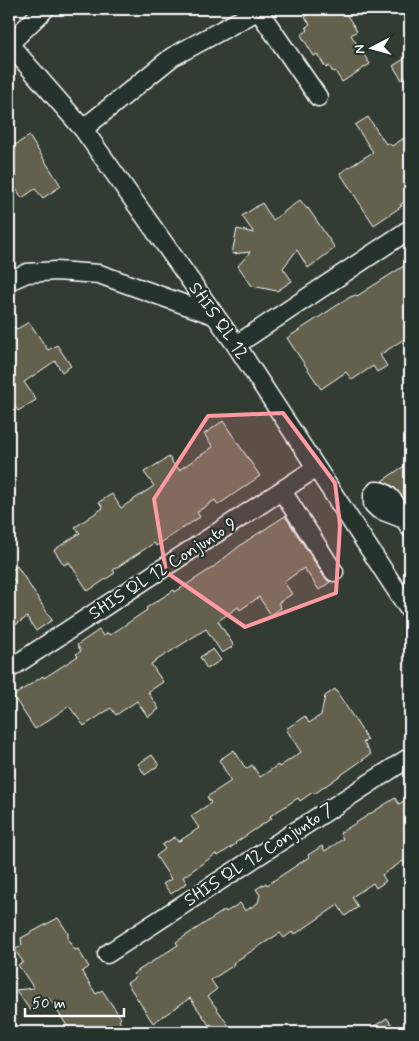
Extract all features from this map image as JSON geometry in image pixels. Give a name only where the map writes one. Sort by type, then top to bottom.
[{"type":"street","points":[[9,44],[45,9]]},
{"type":"street","points":[[82,130],[172,57],[260,10],[318,97]]},
{"type":"street","name":"SHIS QL 12","points":[[9,44],[82,130],[236,345],[316,468],[404,587],[410,611]]},
{"type":"street","points":[[236,345],[410,229]]},
{"type":"street","points":[[9,281],[27,273],[56,271],[99,274],[214,316]]},
{"type":"street","name":"SHIS QL 12 Conjunto 9","points":[[9,669],[316,468]]},
{"type":"street","points":[[282,491],[334,572]]},
{"type":"street","name":"SHIS QL 12 Conjunto 7","points":[[107,954],[410,757]]},
{"type":"highlighted area","points":[[283,413],[335,483],[340,525],[336,593],[245,627],[166,572],[154,499],[208,416]]},
{"type":"building","points":[[317,9],[343,9],[357,31],[351,35],[370,64],[342,82],[335,71],[333,72],[329,66],[326,68],[317,54],[314,56],[301,35],[308,30],[306,27],[310,24],[305,17]]},
{"type":"building","points":[[410,55],[410,75],[402,80],[393,66]]},
{"type":"building","points":[[368,117],[386,144],[389,143],[392,146],[410,134],[410,198],[400,205],[402,206],[374,225],[340,173],[373,152],[355,125]]},
{"type":"building","points":[[29,136],[61,186],[43,198],[35,189],[22,198],[9,178],[9,149]]},
{"type":"building","points":[[300,200],[308,208],[335,248],[308,268],[297,250],[283,268],[292,281],[277,291],[252,286],[238,266],[250,252],[232,254],[237,229],[254,233],[242,216],[262,203],[273,220]]},
{"type":"building","points":[[410,262],[410,326],[406,328],[410,335],[380,355],[387,366],[377,372],[373,366],[352,380],[346,372],[321,389],[287,338],[350,297],[357,296]]},
{"type":"building","points":[[29,322],[48,350],[57,345],[71,366],[62,372],[55,361],[24,382],[36,400],[18,411],[9,397],[9,331]]},
{"type":"building","points":[[223,421],[260,476],[218,505],[215,500],[197,512],[200,517],[156,546],[154,543],[113,570],[115,573],[88,591],[69,562],[64,565],[54,550],[80,533],[75,527],[103,508],[99,502],[112,494],[121,508],[154,486],[144,472],[169,457],[179,470],[213,447],[204,434]]},
{"type":"building","points":[[410,462],[410,507],[394,487],[382,481]]},
{"type":"building","points":[[285,516],[325,578],[330,582],[319,590],[304,568],[284,582],[292,594],[278,603],[281,608],[271,615],[259,597],[240,610],[238,607],[218,621],[234,646],[222,653],[206,629],[151,664],[163,682],[148,692],[159,709],[148,717],[137,701],[116,715],[111,708],[84,726],[69,706],[35,729],[13,696],[78,656],[76,654],[81,651],[77,645],[99,630],[103,636],[108,633],[110,635],[147,610],[146,608],[212,568],[242,544]]},
{"type":"building","points":[[17,566],[52,620],[36,631],[27,617],[9,629],[9,586],[15,582],[9,572]]},
{"type":"building","points":[[213,649],[221,660],[207,669],[200,657]]},
{"type":"building","points":[[335,689],[368,740],[363,742],[371,754],[314,794],[313,792],[300,801],[298,798],[270,816],[272,818],[236,844],[218,856],[216,854],[183,877],[187,883],[171,894],[163,884],[171,879],[156,856],[165,849],[162,845],[175,837],[178,842],[199,828],[191,816],[211,803],[207,797],[231,781],[219,760],[234,750],[246,769],[252,765],[260,777],[278,765],[279,767],[301,752],[286,729],[305,716],[309,723],[321,715],[325,696]]},
{"type":"building","points":[[152,755],[159,765],[145,775],[138,764]]},
{"type":"building","points":[[410,797],[410,872],[403,861],[382,875],[386,881],[376,888],[373,883],[352,897],[358,907],[345,916],[338,905],[297,933],[293,934],[292,932],[284,938],[280,933],[233,963],[234,965],[211,980],[217,989],[208,996],[233,1032],[217,1032],[211,1024],[209,1025],[190,998],[153,1023],[127,983],[136,977],[133,974],[178,945],[176,942],[225,910],[226,912],[240,903],[245,911],[258,903],[260,895],[256,889],[266,883],[267,885],[322,846],[325,851],[343,839],[340,833],[395,798],[399,804]]},
{"type":"building","points":[[58,918],[68,933],[68,940],[75,950],[78,949],[89,967],[82,972],[96,994],[102,990],[121,1018],[119,1021],[123,1026],[113,1032],[71,1032],[49,998],[30,1010],[16,990],[34,988],[18,965],[23,962],[15,950],[22,945],[21,938]]},
{"type":"building","points":[[387,1018],[397,1032],[365,1032]]}]
